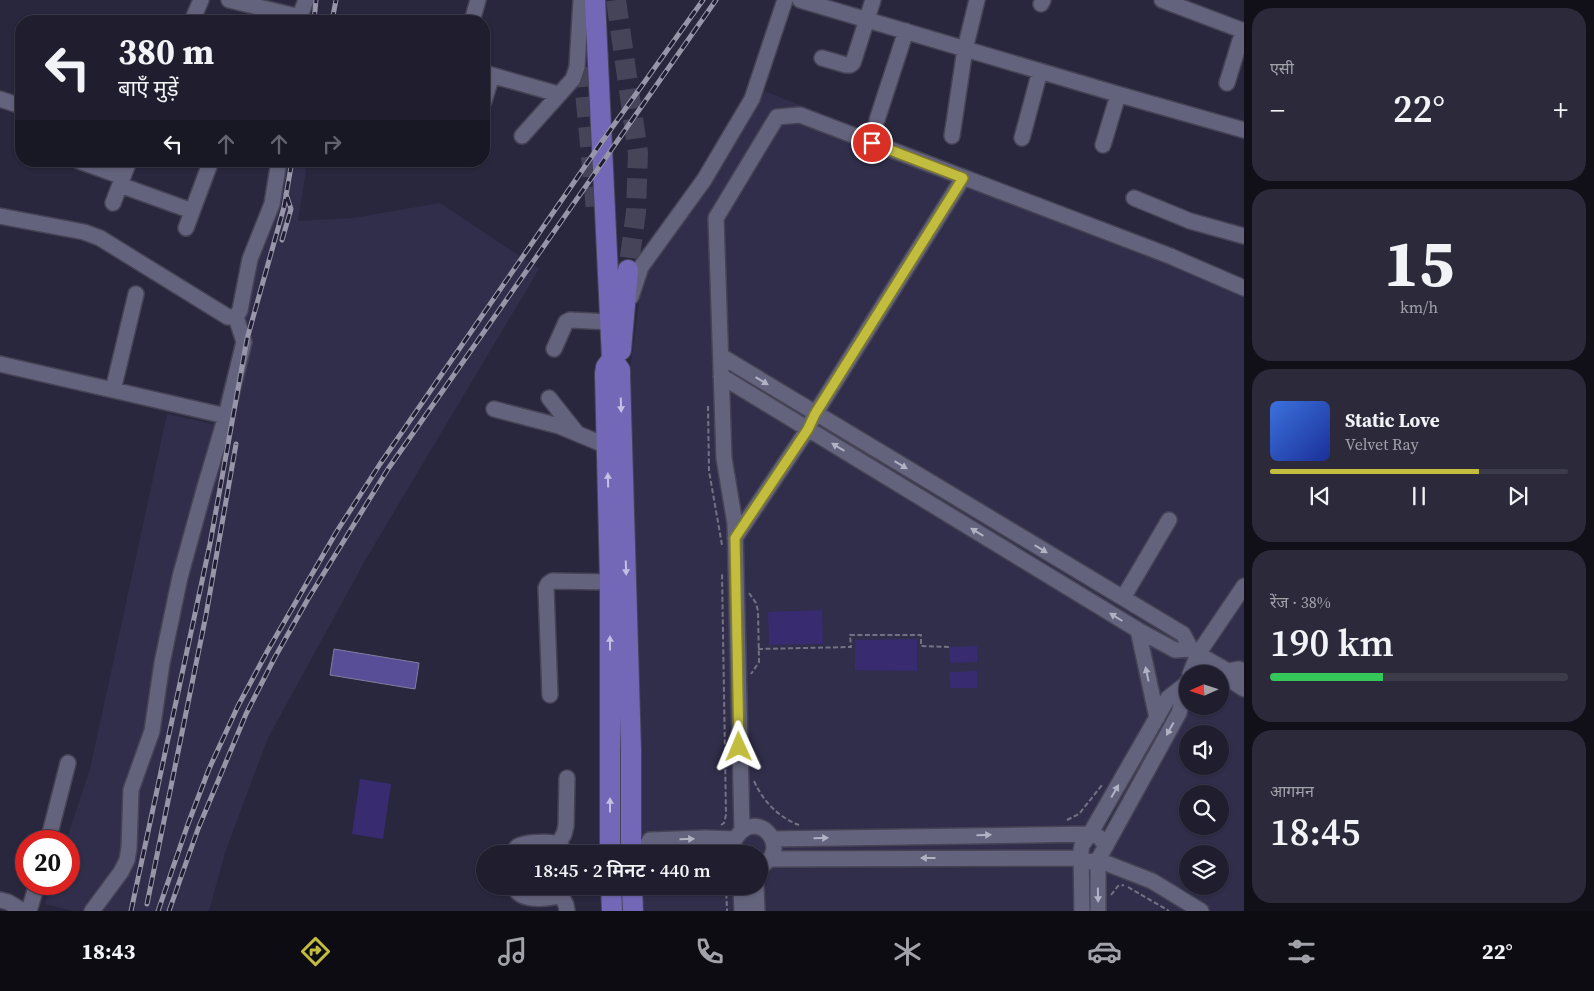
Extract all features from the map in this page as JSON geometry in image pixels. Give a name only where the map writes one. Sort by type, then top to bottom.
[{"type":"main road","points":[[587,4],[612,367],[631,750],[634,845]]},
{"type":"main road","points":[[609,320],[628,270]]},
{"type":"main road","points":[[610,845],[610,582],[607,446],[612,367]]},
{"type":"main road","points":[[611,895],[612,911]]},
{"type":"main road","points":[[632,895],[633,911]]},
{"type":"street","points":[[195,15],[201,0]]},
{"type":"street","points":[[229,0],[284,15]]},
{"type":"street","points":[[300,15],[306,0]]},
{"type":"street","points":[[474,15],[478,0]]},
{"type":"street","points":[[554,349],[566,322],[570,320],[609,320],[641,267],[704,180],[752,100],[785,0]]},
{"type":"street","points":[[800,0],[1118,95],[1244,130]]},
{"type":"street","points":[[822,58],[846,66],[852,63],[872,0]]},
{"type":"street","points":[[952,136],[965,49],[977,0]]},
{"type":"street","points":[[1162,0],[1244,31],[1227,83]]},
{"type":"street","points":[[522,136],[573,79],[577,68],[580,5],[587,4]]},
{"type":"street","points":[[877,120],[906,32]]},
{"type":"street","points":[[1022,138],[1040,71]]},
{"type":"street","points":[[490,75],[558,94]]},
{"type":"street","points":[[1103,145],[1118,95]]},
{"type":"street","points":[[0,100],[15,104]]},
{"type":"street","points":[[737,841],[735,538],[733,512],[724,458],[716,218],[777,117],[800,115],[963,178],[1019,197],[1170,256],[1244,288]]},
{"type":"street","points":[[92,167],[192,211]]},
{"type":"street","points":[[113,203],[127,167]]},
{"type":"street","points":[[186,228],[209,167]]},
{"type":"street","points":[[92,911],[121,872],[127,860],[131,790],[152,731],[162,663],[180,577],[226,416],[244,342],[236,317],[240,310],[250,259],[272,204],[278,167]]},
{"type":"street","points":[[735,538],[808,429],[815,414],[963,178]]},
{"type":"street","points":[[1134,198],[1190,221],[1244,236]]},
{"type":"street","points":[[0,216],[84,232],[100,238],[228,317],[236,317]]},
{"type":"street","points":[[113,390],[136,294]]},
{"type":"street","points":[[721,356],[1183,634],[1195,651],[1218,665]]},
{"type":"street","points":[[0,364],[226,416]]},
{"type":"street","points":[[721,376],[1138,630],[1175,650],[1195,651]]},
{"type":"street","points":[[549,398],[577,433]]},
{"type":"street","points":[[494,410],[560,426],[607,446]]},
{"type":"street","points":[[1123,598],[1169,520]]},
{"type":"street","points":[[550,695],[546,588],[548,584],[552,581],[610,582]]},
{"type":"street","points":[[1192,665],[1195,651],[1244,586]]},
{"type":"street","points":[[1138,630],[1157,718]]},
{"type":"street","points":[[1229,671],[1239,669],[1244,672]]},
{"type":"street","points":[[1229,673],[1233,682],[1244,689]]},
{"type":"street","points":[[1082,911],[1082,846],[1168,698],[1179,688]]},
{"type":"street","points":[[1098,911],[1098,860],[1179,712]]},
{"type":"street","points":[[610,750],[631,750]]},
{"type":"street","points":[[51,830],[68,763]]},
{"type":"street","points":[[563,845],[566,826],[567,778]]},
{"type":"street","points":[[643,845],[650,840],[705,838],[737,841],[753,826],[766,830],[772,839],[774,847],[768,857]]},
{"type":"street","points":[[772,839],[1090,834],[1099,836],[1106,846]]},
{"type":"street","points":[[520,845],[553,842],[557,845]]},
{"type":"street","points":[[768,862],[1081,858],[1088,862],[1098,860],[1152,882],[1201,911]]},
{"type":"street","points":[[29,911],[33,895]]},
{"type":"street","points":[[520,895],[527,898],[553,897],[557,895]]},
{"type":"street","points":[[565,895],[567,911]]},
{"type":"street","points":[[741,895],[742,911]]},
{"type":"street","points":[[756,895],[757,911]]},
{"type":"street","points":[[0,900],[8,902],[23,911]]},
{"type":"path","points":[[747,678],[758,662],[758,611],[756,603],[748,592]]},
{"type":"path","points":[[758,649],[851,647],[850,634],[921,634],[922,646],[949,647]]},
{"type":"path","points":[[752,776],[770,806],[781,816],[802,826]]},
{"type":"path","points":[[1066,822],[1079,814],[1103,783]]},
{"type":"path","points":[[1110,898],[1118,886],[1124,885],[1169,911]]},
{"type":"path","points":[[726,895],[727,911]]},
{"type":"shaded area","points":[[754,87],[1244,279],[1244,911],[638,911],[638,895],[768,895],[768,845],[637,845],[630,370],[642,279]]},
{"type":"shaded area","points":[[282,167],[307,167],[298,221],[353,218],[440,203],[539,269],[366,559],[268,738],[225,853],[209,911],[73,911],[45,904],[48,895],[80,895],[80,830],[70,830],[90,769],[167,414],[213,424]]},
{"type":"shaded area","points":[[822,610],[823,644],[769,645],[768,612]]},
{"type":"shaded area","points":[[917,639],[917,671],[855,670],[855,640]]},
{"type":"shaded area","points":[[977,646],[977,662],[950,663],[949,647]]},
{"type":"shaded area","points":[[977,671],[977,688],[950,688],[949,672]]},
{"type":"shaded area","points":[[360,779],[391,784],[383,839],[352,834]]},
{"type":"building","points":[[334,649],[419,663],[415,689],[330,675]]},
{"type":"tunnel","points":[[616,0],[638,153],[636,212],[628,270]]},
{"type":"tunnel","points":[[586,37],[584,81],[596,210]]},
{"type":"railway","points":[[315,15],[316,0]]},
{"type":"railway","points":[[333,15],[336,0]]},
{"type":"railway","points":[[158,911],[209,769],[238,706],[337,531],[380,464],[601,143],[703,0]]},
{"type":"railway","points":[[169,911],[198,829],[246,714],[275,657],[308,599],[388,469],[716,0]]},
{"type":"railway","points":[[131,911],[210,544],[247,339],[284,207],[291,167]]},
{"type":"railway","points":[[282,240],[291,209],[286,194]]},
{"type":"railway","points":[[147,904],[206,615],[236,444]]},
{"type":"route","points":[[739,747],[735,538],[808,429],[815,414],[963,178],[872,143]]}]
